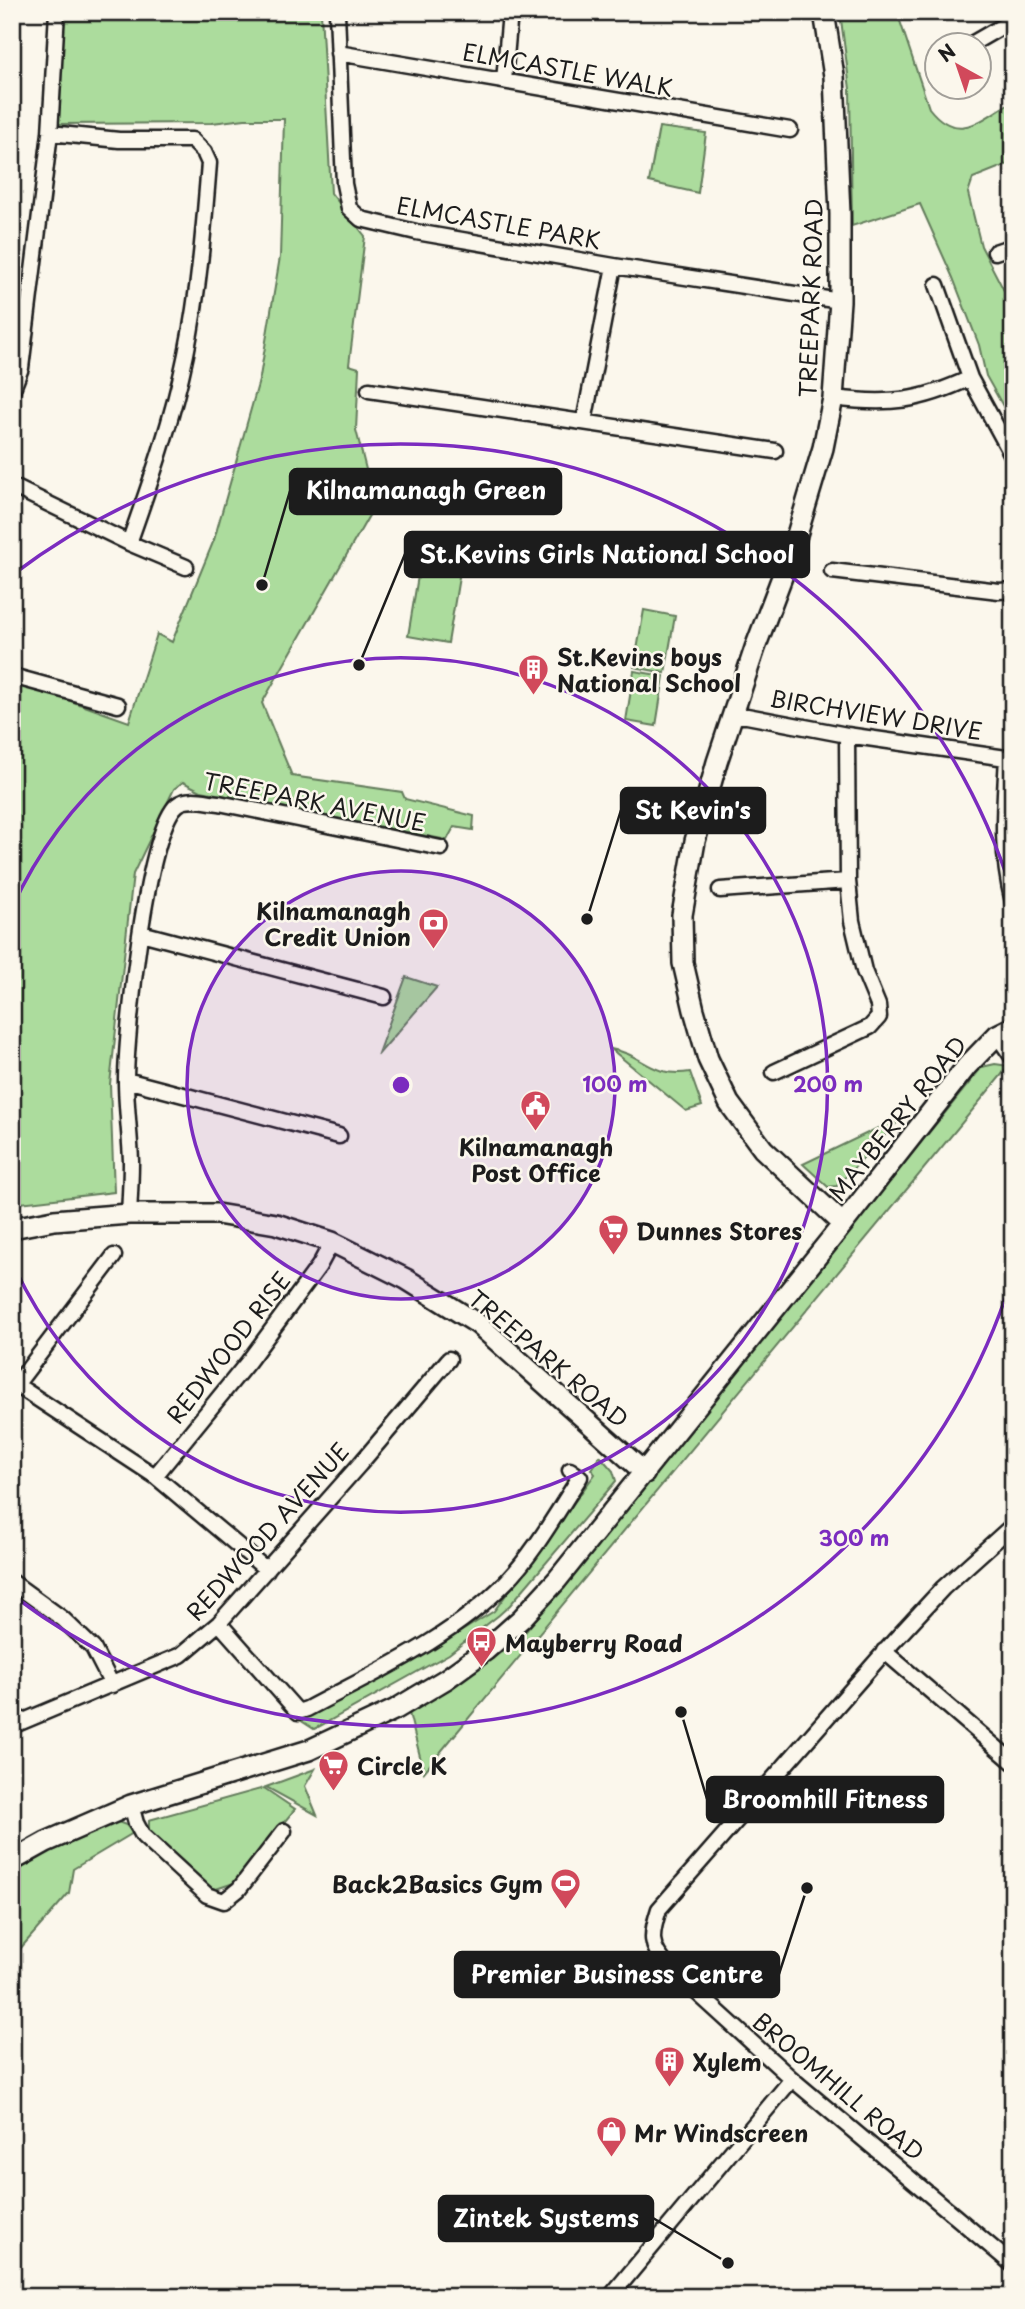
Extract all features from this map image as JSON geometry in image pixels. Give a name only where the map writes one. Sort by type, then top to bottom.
[{"type":"street","points":[[12,391],[21,368],[50,133],[57,12]]},
{"type":"street","name":"ELMCASTLE PARK","points":[[337,12],[344,184],[348,208],[361,219],[416,232],[614,267],[839,301]]},
{"type":"street","points":[[504,81],[510,12]]},
{"type":"street","name":"TREEPARK ROAD","points":[[824,12],[834,76],[839,214],[839,301],[833,398],[823,448],[793,548],[732,716],[695,841],[681,915],[683,963],[708,1059],[729,1103],[763,1149],[843,1224]]},
{"type":"street","points":[[992,32],[1013,20]]},
{"type":"street","name":"ELMCASTLE WALK","points":[[338,53],[790,130]]},
{"type":"street","points":[[50,133],[119,139],[192,139],[204,152],[209,163],[199,271],[186,354],[162,447],[130,543]]},
{"type":"street","points":[[995,253],[1013,246]]},
{"type":"street","points":[[584,422],[614,267]]},
{"type":"street","points":[[937,285],[970,378],[1013,457]]},
{"type":"street","points":[[833,398],[876,403],[910,399],[940,393],[970,378]]},
{"type":"street","points":[[369,390],[775,452]]},
{"type":"street","points":[[12,486],[186,567]]},
{"type":"street","points":[[831,571],[999,591],[1013,590]]},
{"type":"street","points":[[12,676],[118,705]]},
{"type":"street","name":"BIRCHVIEW DRIVE","points":[[732,716],[747,716],[847,735],[1010,758]]},
{"type":"street","points":[[774,1072],[870,1027],[879,1017],[878,1005],[864,971],[852,921],[848,881],[847,735]]},
{"type":"street","points":[[1010,758],[1004,807],[1005,871],[1013,902]]},
{"type":"street","name":"TREEPARK AVENUE","points":[[130,1214],[131,1161],[126,1080],[131,1010],[149,881],[167,820],[178,804],[188,800],[219,803],[441,848]]},
{"type":"street","points":[[720,890],[848,881]]},
{"type":"street","points":[[141,933],[384,997]]},
{"type":"street","points":[[1005,1031],[1013,1058]]},
{"type":"street","name":"MAYBERRY ROAD","points":[[12,1861],[58,1836],[131,1805],[309,1750],[396,1709],[446,1679],[486,1650],[522,1618],[557,1580],[967,1066],[1005,1031]]},
{"type":"street","points":[[126,1080],[340,1136]]},
{"type":"street","name":"TREEPARK ROAD","points":[[12,1228],[54,1220],[130,1214],[217,1214],[276,1224],[332,1242],[406,1279],[478,1324],[645,1473]]},
{"type":"street","name":"REDWOOD RISE","points":[[155,1476],[248,1362],[319,1266],[332,1242]]},
{"type":"street","points":[[114,1255],[14,1383],[155,1476],[267,1570]]},
{"type":"street","name":"REDWOOD AVENUE","points":[[12,1727],[181,1655],[219,1623],[449,1359]]},
{"type":"street","points":[[219,1623],[298,1712],[307,1709],[426,1646],[459,1623],[498,1590],[525,1560],[580,1477],[570,1469]]},
{"type":"street","name":"BROOMHILL ROAD","points":[[1013,1525],[948,1583],[884,1651],[659,1909],[651,1935],[659,1958],[792,2079],[1013,2264]]},
{"type":"street","points":[[12,1582],[63,1619],[93,1648],[112,1685]]},
{"type":"street","points":[[884,1651],[1013,1762]]},
{"type":"street","points":[[131,1805],[143,1836],[207,1895],[224,1900],[239,1889],[284,1831]]},
{"type":"street","points":[[610,2297],[792,2079]]},
{"type":"green space","points":[[64,12],[321,12],[331,193],[365,236],[349,365],[359,368],[356,430],[375,505],[262,703],[292,776],[402,792],[405,799],[474,816],[473,830],[454,827],[447,840],[201,791],[183,782],[174,789],[133,874],[110,1084],[114,1192],[12,1204],[12,680],[129,722],[157,634],[172,642],[214,540],[260,377],[280,257],[284,119],[245,119],[212,123],[57,124]]},
{"type":"green space","points":[[840,12],[897,12],[923,90],[923,102],[927,102],[940,119],[960,127],[970,125],[1013,101],[1013,162],[973,178],[968,193],[981,246],[1013,308],[1013,424],[986,376],[979,345],[920,204],[852,226],[850,89]]},
{"type":"green space","points":[[659,127],[706,133],[698,193],[649,182]]},
{"type":"green space","points":[[420,564],[460,571],[448,643],[408,636]]},
{"type":"green space","points":[[644,610],[675,616],[665,673],[634,667]]},
{"type":"green space","points":[[634,671],[664,676],[656,726],[626,721]]},
{"type":"green space","points":[[406,977],[437,987],[377,1056]]},
{"type":"green space","points":[[611,1049],[665,1072],[690,1072],[702,1106],[686,1111]]},
{"type":"green space","points":[[995,1064],[1009,1066],[424,1772],[409,1713],[518,1641],[982,1067]]},
{"type":"green space","points":[[903,1116],[837,1186],[828,1187],[803,1164]]},
{"type":"green space","points":[[600,1456],[613,1471],[616,1481],[499,1615],[449,1654],[320,1726],[314,1729],[300,1720],[428,1652],[494,1611],[595,1474],[591,1469]]},
{"type":"green space","points":[[315,1769],[305,1786],[317,1815],[266,1787]]},
{"type":"green space","points":[[264,1788],[295,1809],[234,1883],[213,1890],[149,1833],[149,1820]]},
{"type":"green space","points":[[108,1823],[126,1825],[133,1833],[73,1869],[69,1893],[12,1958],[12,1872]]},
{"type":"place","name":"Kilnamanagh Green","points":[[262,585]]},
{"type":"place","name":"St.Kevins Girls National School","points":[[359,665]]},
{"type":"place","name":"St.Kevins boys National School","points":[[534,696]]},
{"type":"place","name":"St Kevin's","points":[[587,919]]},
{"type":"place","name":"Kilnamanagh Credit Union","points":[[434,950]]},
{"type":"place","name":"Kilnamanagh Post Office","points":[[536,1132]]},
{"type":"place","name":"Dunnes Stores","points":[[613,1257]]},
{"type":"place","name":"Mayberry Road","points":[[482,1669]]},
{"type":"place","name":"Broomhill Fitness","points":[[681,1712]]},
{"type":"place","name":"Circle K","points":[[334,1792]]},
{"type":"place","name":"Premier Business Centre","points":[[807,1888]]},
{"type":"place","name":"Back2Basics Gym","points":[[566,1910]]},
{"type":"place","name":"Xylem","points":[[670,2088]]},
{"type":"place","name":"Mr Windscreen","points":[[611,2159]]},
{"type":"place","name":"Zintek Systems","points":[[728,2263]]}]
